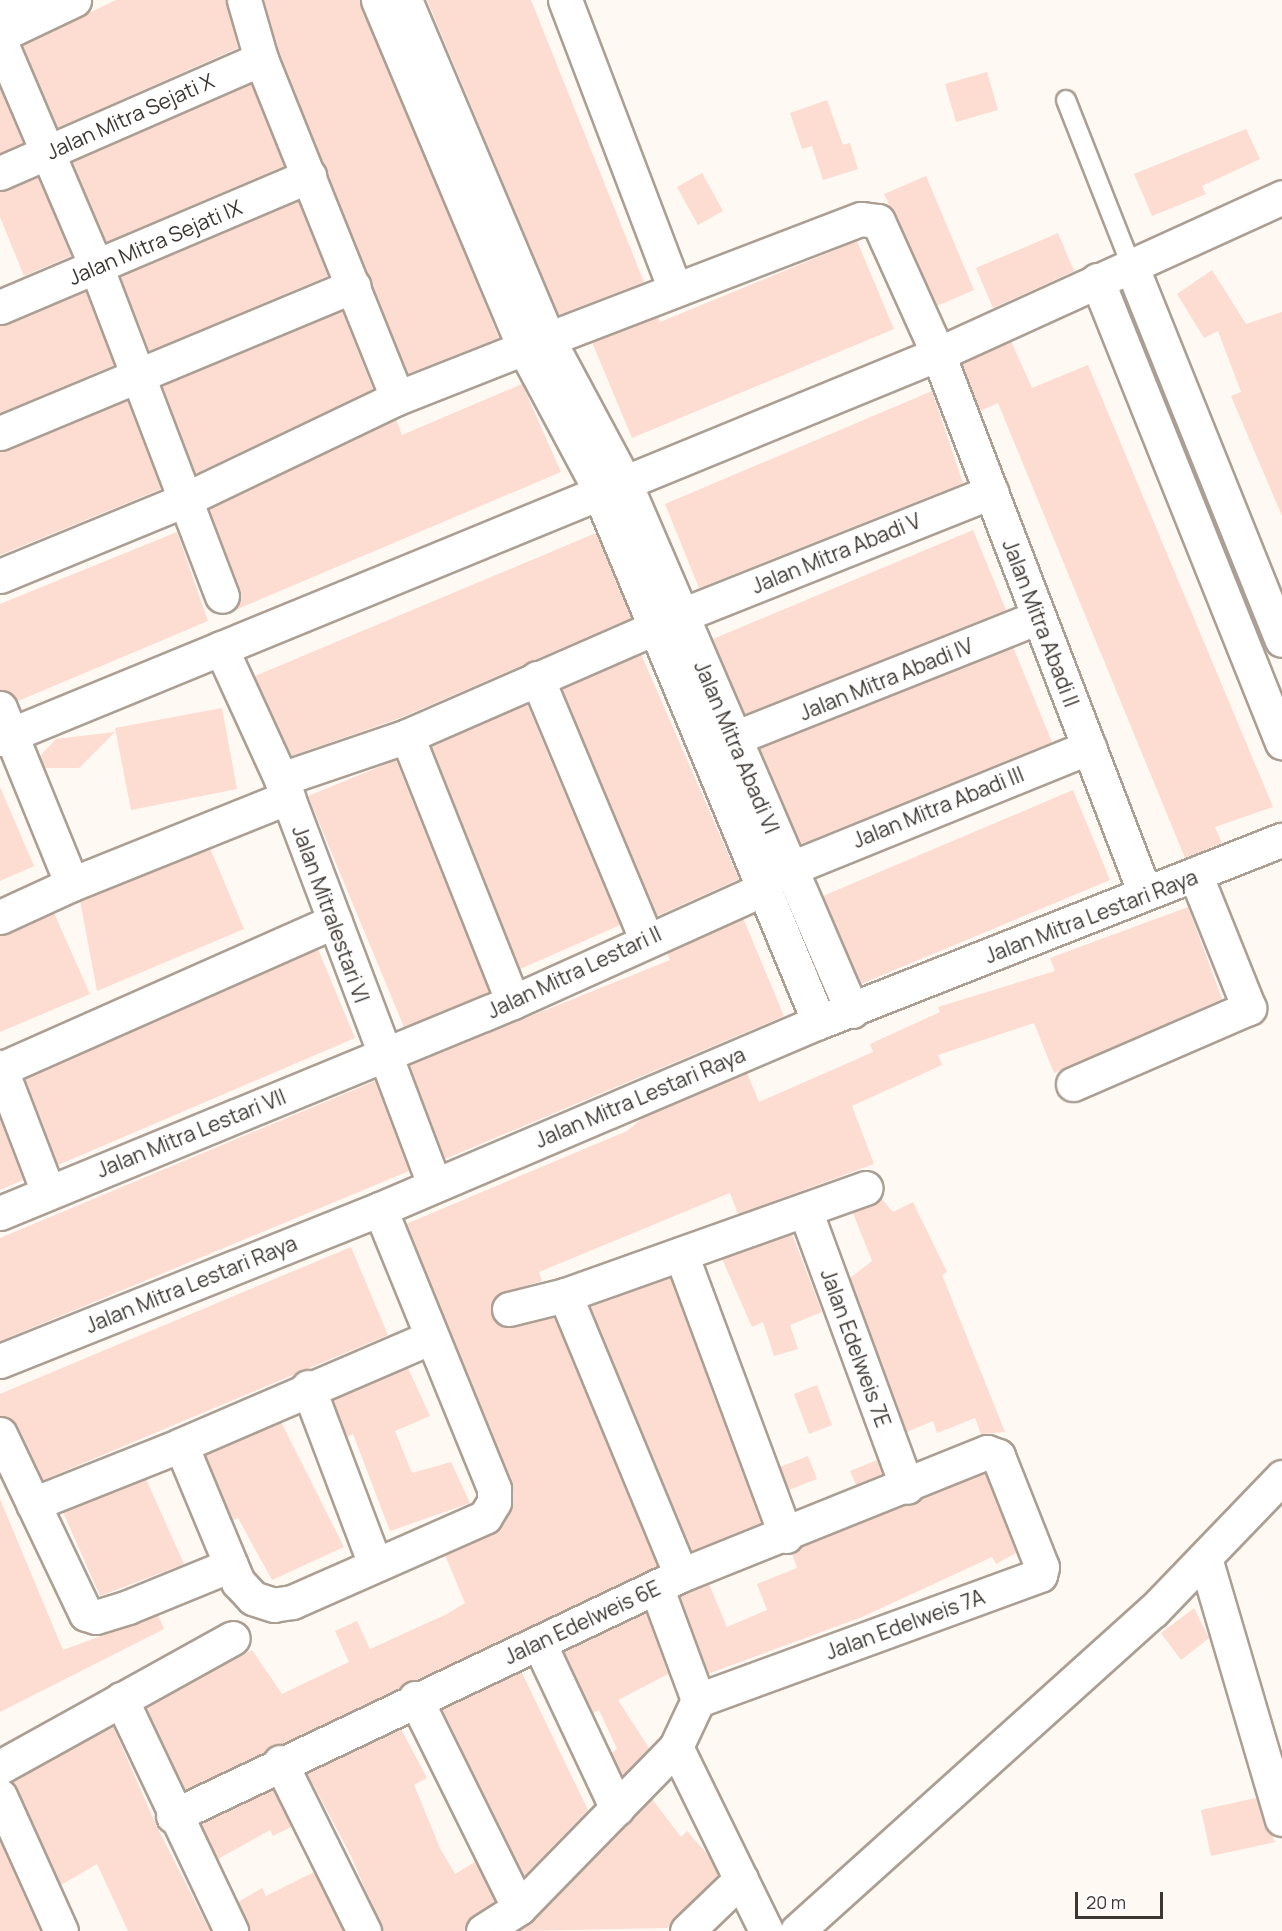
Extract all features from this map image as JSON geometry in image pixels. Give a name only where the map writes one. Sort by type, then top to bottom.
[{"type":"street","points":[[0,9],[20,0]]},
{"type":"street","points":[[0,35],[74,0]]},
{"type":"street","points":[[244,0],[261,59],[397,398]]},
{"type":"street","points":[[378,0],[536,344],[611,487],[777,879],[819,1022]]},
{"type":"street","points":[[405,0],[536,344]]},
{"type":"street","points":[[565,0],[675,290]]},
{"type":"street","points":[[0,41],[45,153],[96,266],[222,596]]},
{"type":"street","name":"Jalan Mitra Sejati X","points":[[0,173],[261,59]]},
{"type":"street","name":"Jalan Mitra Sejati IX","points":[[0,307],[309,177]]},
{"type":"street","points":[[72,884],[12,771],[4,727],[221,648],[938,354],[1282,196]]},
{"type":"street","name":"Jalan Mitra Abadi II","points":[[0,576],[184,500],[397,398],[870,217],[878,221],[938,354],[1144,891]]},
{"type":"street","points":[[1131,265],[1282,640]]},
{"type":"street","points":[[1097,280],[1282,742]]},
{"type":"street","points":[[0,433],[139,379],[354,286]]},
{"type":"street","name":"Jalan Mitra Abadi V","points":[[0,917],[284,788],[668,621],[991,492]]},
{"type":"street","name":"Jalan Mitra Abadi IV","points":[[732,739],[1039,617]]},
{"type":"street","name":"Jalan Mitra Abadi VI","points":[[668,621],[732,739],[777,879],[852,1011]]},
{"type":"street","name":"Jalan Mitralestari VI","points":[[221,648],[284,788],[383,1057],[434,1184]]},
{"type":"street","points":[[537,678],[646,938]]},
{"type":"street","points":[[407,736],[513,1002]]},
{"type":"street","name":"Jalan Mitra Abadi III","points":[[777,879],[1089,747]]},
{"type":"street","name":"Jalan Mitra Lestari Raya","points":[[0,1361],[380,1209],[434,1184],[819,1022],[852,1011],[1144,891],[1196,876],[1282,840]]},
{"type":"street","points":[[1073,1084],[1249,1008],[1196,876]]},
{"type":"street","name":"Jalan Mitra Lestari II","points":[[383,1057],[513,1002],[646,938],[777,879]]},
{"type":"street","points":[[48,1192],[0,1068],[334,921]]},
{"type":"street","name":"Jalan Mitra Lestari VII","points":[[0,1213],[383,1057]]},
{"type":"street","points":[[509,1309],[566,1295],[866,1188]]},
{"type":"street","points":[[181,1445],[238,1582],[254,1598],[274,1605],[292,1602],[485,1516],[494,1502],[494,1489],[429,1338],[380,1209]]},
{"type":"street","name":"Jalan Edelweis 7E","points":[[805,1210],[908,1487]]},
{"type":"street","points":[[681,1254],[786,1536]]},
{"type":"street","points":[[483,1931],[519,1908],[676,1747],[698,1700],[669,1582],[566,1295]]},
{"type":"street","points":[[33,1504],[181,1445],[308,1387],[429,1338]]},
{"type":"street","points":[[308,1387],[375,1564]]},
{"type":"street","points":[[0,1434],[86,1614],[96,1617],[231,1565]]},
{"type":"street","name":"Jalan Edelweis 6E","points":[[173,1816],[415,1698],[540,1643],[669,1582],[908,1487],[987,1452],[998,1456]]},
{"type":"street","name":"Jalan Edelweis 7A","points":[[698,1700],[1040,1575],[1042,1567],[998,1456]]},
{"type":"street","points":[[797,1931],[1205,1558],[1282,1477]]},
{"type":"street","points":[[1205,1558],[1282,1819]]},
{"type":"street","points":[[0,1767],[233,1638]]},
{"type":"street","points":[[540,1643],[616,1809]]},
{"type":"street","points":[[415,1698],[519,1908]]},
{"type":"street","points":[[121,1699],[173,1816],[231,1931]]},
{"type":"street","points":[[676,1747],[766,1931]]},
{"type":"street","points":[[280,1762],[364,1931]]},
{"type":"street","points":[[0,1796],[61,1931]]},
{"type":"street","points":[[687,1931],[741,1879]]},
{"type":"lane","points":[[1066,100],[1131,265]]},
{"type":"building","points":[[116,0],[226,0],[238,48],[57,128],[22,45]]},
{"type":"building","points":[[264,0],[360,0],[499,338],[407,374],[279,53]]},
{"type":"building","points":[[427,0],[531,0],[644,282],[558,315]]},
{"type":"building","points":[[987,72],[998,110],[956,122],[945,84]]},
{"type":"building","points":[[251,84],[284,166],[106,242],[72,162]]},
{"type":"building","points":[[0,89],[23,143],[0,153]]},
{"type":"building","points":[[827,100],[843,145],[850,143],[858,169],[823,180],[812,146],[802,149],[790,113]]},
{"type":"building","points":[[1246,129],[1260,159],[1202,186],[1206,194],[1152,216],[1134,174]]},
{"type":"building","points":[[702,173],[723,211],[698,225],[677,187]]},
{"type":"building","points":[[926,176],[974,290],[937,306],[884,194]]},
{"type":"building","points":[[38,177],[71,256],[24,276],[0,217],[0,191]]},
{"type":"building","points":[[298,201],[328,276],[149,351],[120,276]]},
{"type":"building","points":[[1058,233],[1074,271],[993,308],[976,268]]},
{"type":"building","points":[[857,241],[894,329],[632,438],[592,342],[658,317],[660,322]]},
{"type":"building","points":[[1212,270],[1246,324],[1282,312],[1282,516],[1231,396],[1241,392],[1218,331],[1204,338],[1177,294]]},
{"type":"building","points":[[86,291],[114,365],[0,413],[0,325]]},
{"type":"building","points":[[342,311],[373,389],[195,474],[162,386]]},
{"type":"building","points":[[1011,341],[1032,388],[1088,365],[1273,807],[1215,827],[1222,843],[1185,858],[998,403],[980,411],[962,364]]},
{"type":"building","points":[[522,384],[561,472],[233,611],[240,589],[209,509],[396,419],[402,435]]},
{"type":"building","points":[[932,391],[963,483],[699,588],[665,504]]},
{"type":"building","points":[[127,400],[161,489],[0,555],[0,451]]},
{"type":"building","points":[[973,530],[1006,610],[745,714],[713,639]]},
{"type":"building","points":[[177,532],[208,621],[18,701],[0,690],[0,604]]},
{"type":"building","points":[[596,533],[631,618],[400,718],[291,756],[255,676]]},
{"type":"building","points":[[1013,647],[1052,742],[801,844],[759,748]]},
{"type":"building","points":[[641,654],[739,879],[657,916],[562,689]]},
{"type":"building","points":[[527,704],[620,925],[520,969],[431,746]]},
{"type":"building","points":[[222,708],[237,789],[131,810],[115,728]]},
{"type":"building","points":[[115,732],[79,768],[45,768],[40,756],[56,739]]},
{"type":"building","points":[[396,760],[489,992],[404,1027],[308,796]]},
{"type":"building","points":[[0,787],[34,866],[0,881]]},
{"type":"building","points":[[1073,790],[1110,880],[861,984],[823,896]]},
{"type":"building","points":[[210,848],[244,929],[97,991],[80,901]]},
{"type":"building","points":[[1188,907],[1222,999],[1054,1073],[1034,1023],[938,1055],[942,1065],[852,1106],[874,1164],[738,1214],[730,1193],[539,1272],[542,1281],[496,1295],[491,1313],[503,1327],[554,1317],[657,1566],[185,1790],[146,1708],[252,1650],[282,1694],[349,1662],[335,1631],[357,1621],[370,1649],[447,1614],[465,1603],[445,1555],[493,1534],[510,1511],[511,1482],[406,1224],[627,1131],[645,1116],[747,1073],[759,1102],[873,1052],[870,1044],[940,1012],[938,1007],[1055,971],[1050,958]]},
{"type":"building","points":[[54,913],[90,994],[0,1032],[0,935]]},
{"type":"building","points":[[743,918],[784,1016],[445,1159],[409,1065],[670,960],[667,953]]},
{"type":"building","points":[[318,949],[355,1038],[58,1165],[25,1079]]},
{"type":"building","points":[[375,1081],[409,1171],[0,1341],[0,1238]]},
{"type":"building","points":[[0,1119],[23,1180],[0,1190]]},
{"type":"building","points":[[881,1198],[893,1212],[913,1202],[947,1272],[942,1275],[1005,1432],[981,1434],[975,1418],[937,1433],[933,1421],[907,1432],[850,1278],[872,1261],[853,1213]]},
{"type":"building","points":[[792,1234],[822,1312],[790,1325],[798,1349],[774,1356],[763,1322],[752,1327],[722,1259]]},
{"type":"building","points":[[351,1247],[388,1335],[43,1480],[17,1425],[0,1416],[0,1394]]},
{"type":"building","points":[[670,1278],[761,1523],[691,1551],[590,1307]]},
{"type":"building","points":[[408,1368],[430,1416],[395,1431],[412,1473],[451,1462],[470,1503],[390,1531],[353,1434],[347,1437],[333,1400]]},
{"type":"building","points":[[817,1385],[832,1425],[809,1434],[794,1394]]},
{"type":"building","points":[[281,1422],[344,1547],[272,1580],[238,1518],[233,1520],[205,1455]]},
{"type":"building","points":[[808,1456],[817,1479],[789,1490],[780,1467]]},
{"type":"building","points":[[877,1460],[882,1474],[856,1485],[850,1471]]},
{"type":"building","points":[[985,1473],[1016,1553],[996,1564],[992,1557],[862,1617],[708,1674],[680,1596],[709,1584],[727,1627],[767,1610],[757,1584],[797,1568],[792,1554],[801,1547]]},
{"type":"building","points":[[146,1479],[184,1564],[100,1596],[63,1512]]},
{"type":"building","points":[[0,1499],[63,1650],[158,1615],[164,1629],[0,1712]]},
{"type":"building","points":[[1194,1608],[1209,1638],[1181,1660],[1161,1633]]},
{"type":"building","points":[[646,1612],[668,1674],[618,1700],[649,1748],[622,1776],[611,1753],[617,1749],[599,1710],[593,1713],[564,1651]]},
{"type":"building","points":[[521,1671],[588,1810],[524,1876],[442,1709]]},
{"type":"building","points":[[113,1726],[156,1825],[210,1931],[128,1931],[97,1864],[61,1885],[12,1782]]},
{"type":"building","points":[[401,1729],[427,1778],[414,1785],[440,1848],[455,1874],[475,1862],[495,1901],[472,1916],[464,1931],[383,1931],[350,1854],[307,1773]]},
{"type":"building","points":[[273,1789],[291,1827],[273,1836],[270,1830],[218,1859],[201,1824]]},
{"type":"building","points":[[1256,1798],[1275,1842],[1211,1856],[1201,1810]]},
{"type":"building","points":[[652,1799],[681,1837],[687,1831],[708,1855],[718,1875],[667,1928],[518,1931]]},
{"type":"building","points":[[0,1842],[40,1931],[0,1931]]},
{"type":"building","points":[[314,1872],[343,1931],[249,1931],[238,1902],[262,1888],[266,1896]]}]
